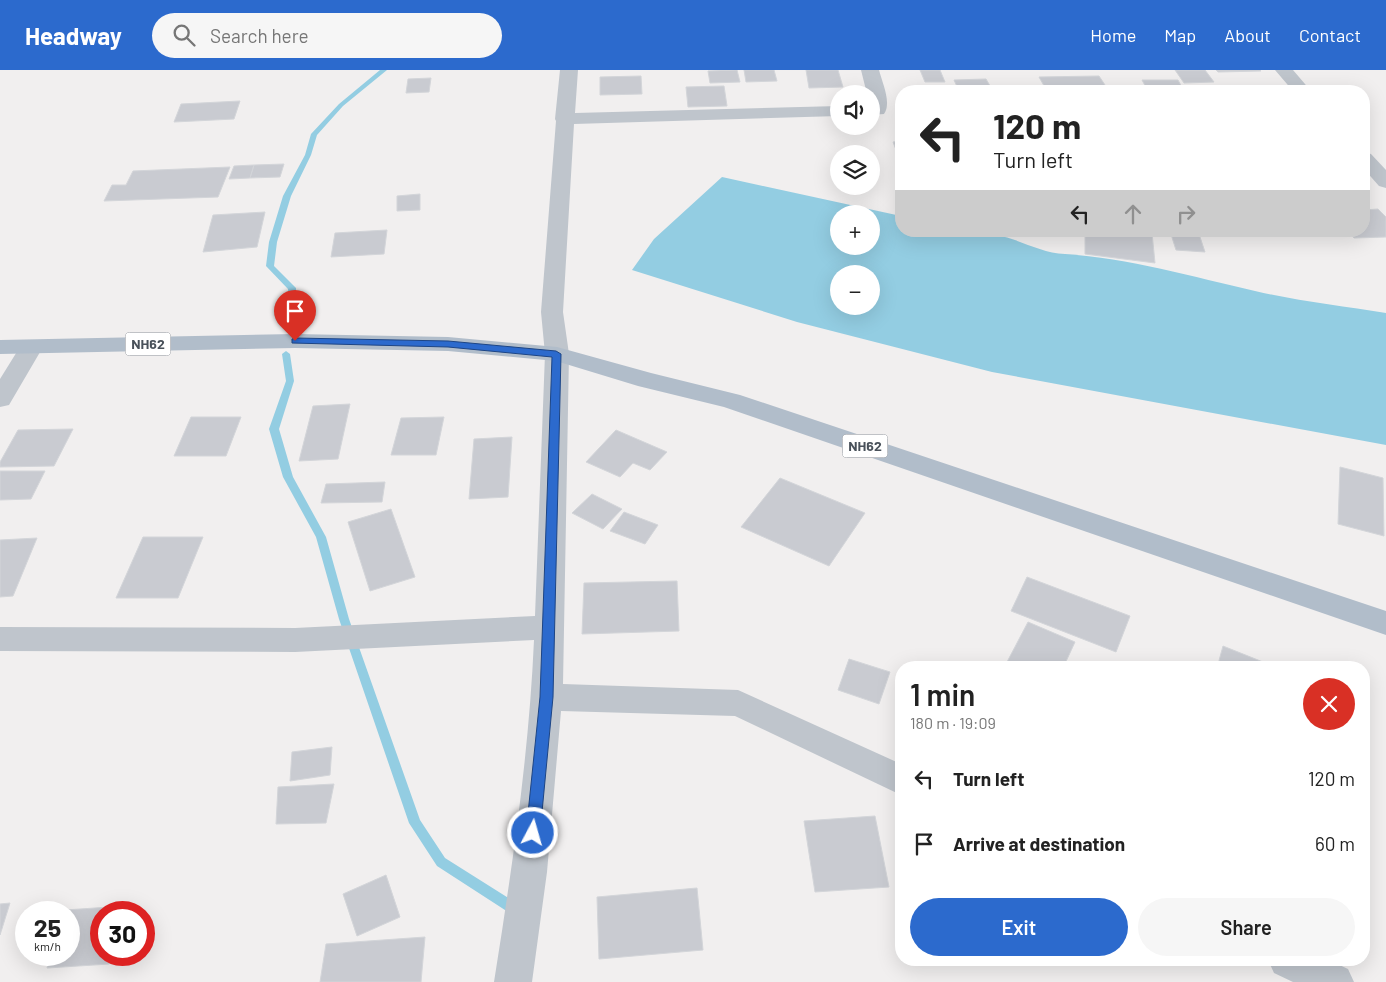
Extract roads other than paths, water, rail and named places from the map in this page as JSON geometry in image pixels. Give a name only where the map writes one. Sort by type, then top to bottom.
[{"type":"main road","name":"NH62","points":[[0,347],[295,341],[448,344],[556,354],[647,380],[731,401],[1386,623]]},
{"type":"street","points":[[513,982],[529,872],[547,697],[556,354],[552,312],[564,119],[569,70]]},
{"type":"street","points":[[870,70],[874,85]]},
{"type":"street","points":[[1284,70],[1297,85]]},
{"type":"street","points":[[564,119],[830,111]]},
{"type":"street","points":[[1370,165],[1386,182]]},
{"type":"street","points":[[0,399],[31,347]]},
{"type":"street","points":[[0,639],[295,640],[550,627]]},
{"type":"street","points":[[547,697],[738,703],[895,777]]},
{"type":"street","points":[[1300,966],[1335,982]]},
{"type":"water","points":[[722,177],[851,205],[830,205],[830,255],[880,255],[880,211],[895,215],[895,237],[1003,237],[1056,253],[1137,264],[1271,295],[1386,313],[1386,445],[992,372],[797,322],[632,270],[654,239]]},
{"type":"waterway","points":[[292,327],[292,288],[270,266],[273,242],[287,196],[308,155],[314,134],[341,105],[384,70]]},
{"type":"waterway","points":[[286,354],[290,381],[274,429],[288,477],[321,537],[344,619],[415,823],[441,862],[516,910]]}]
